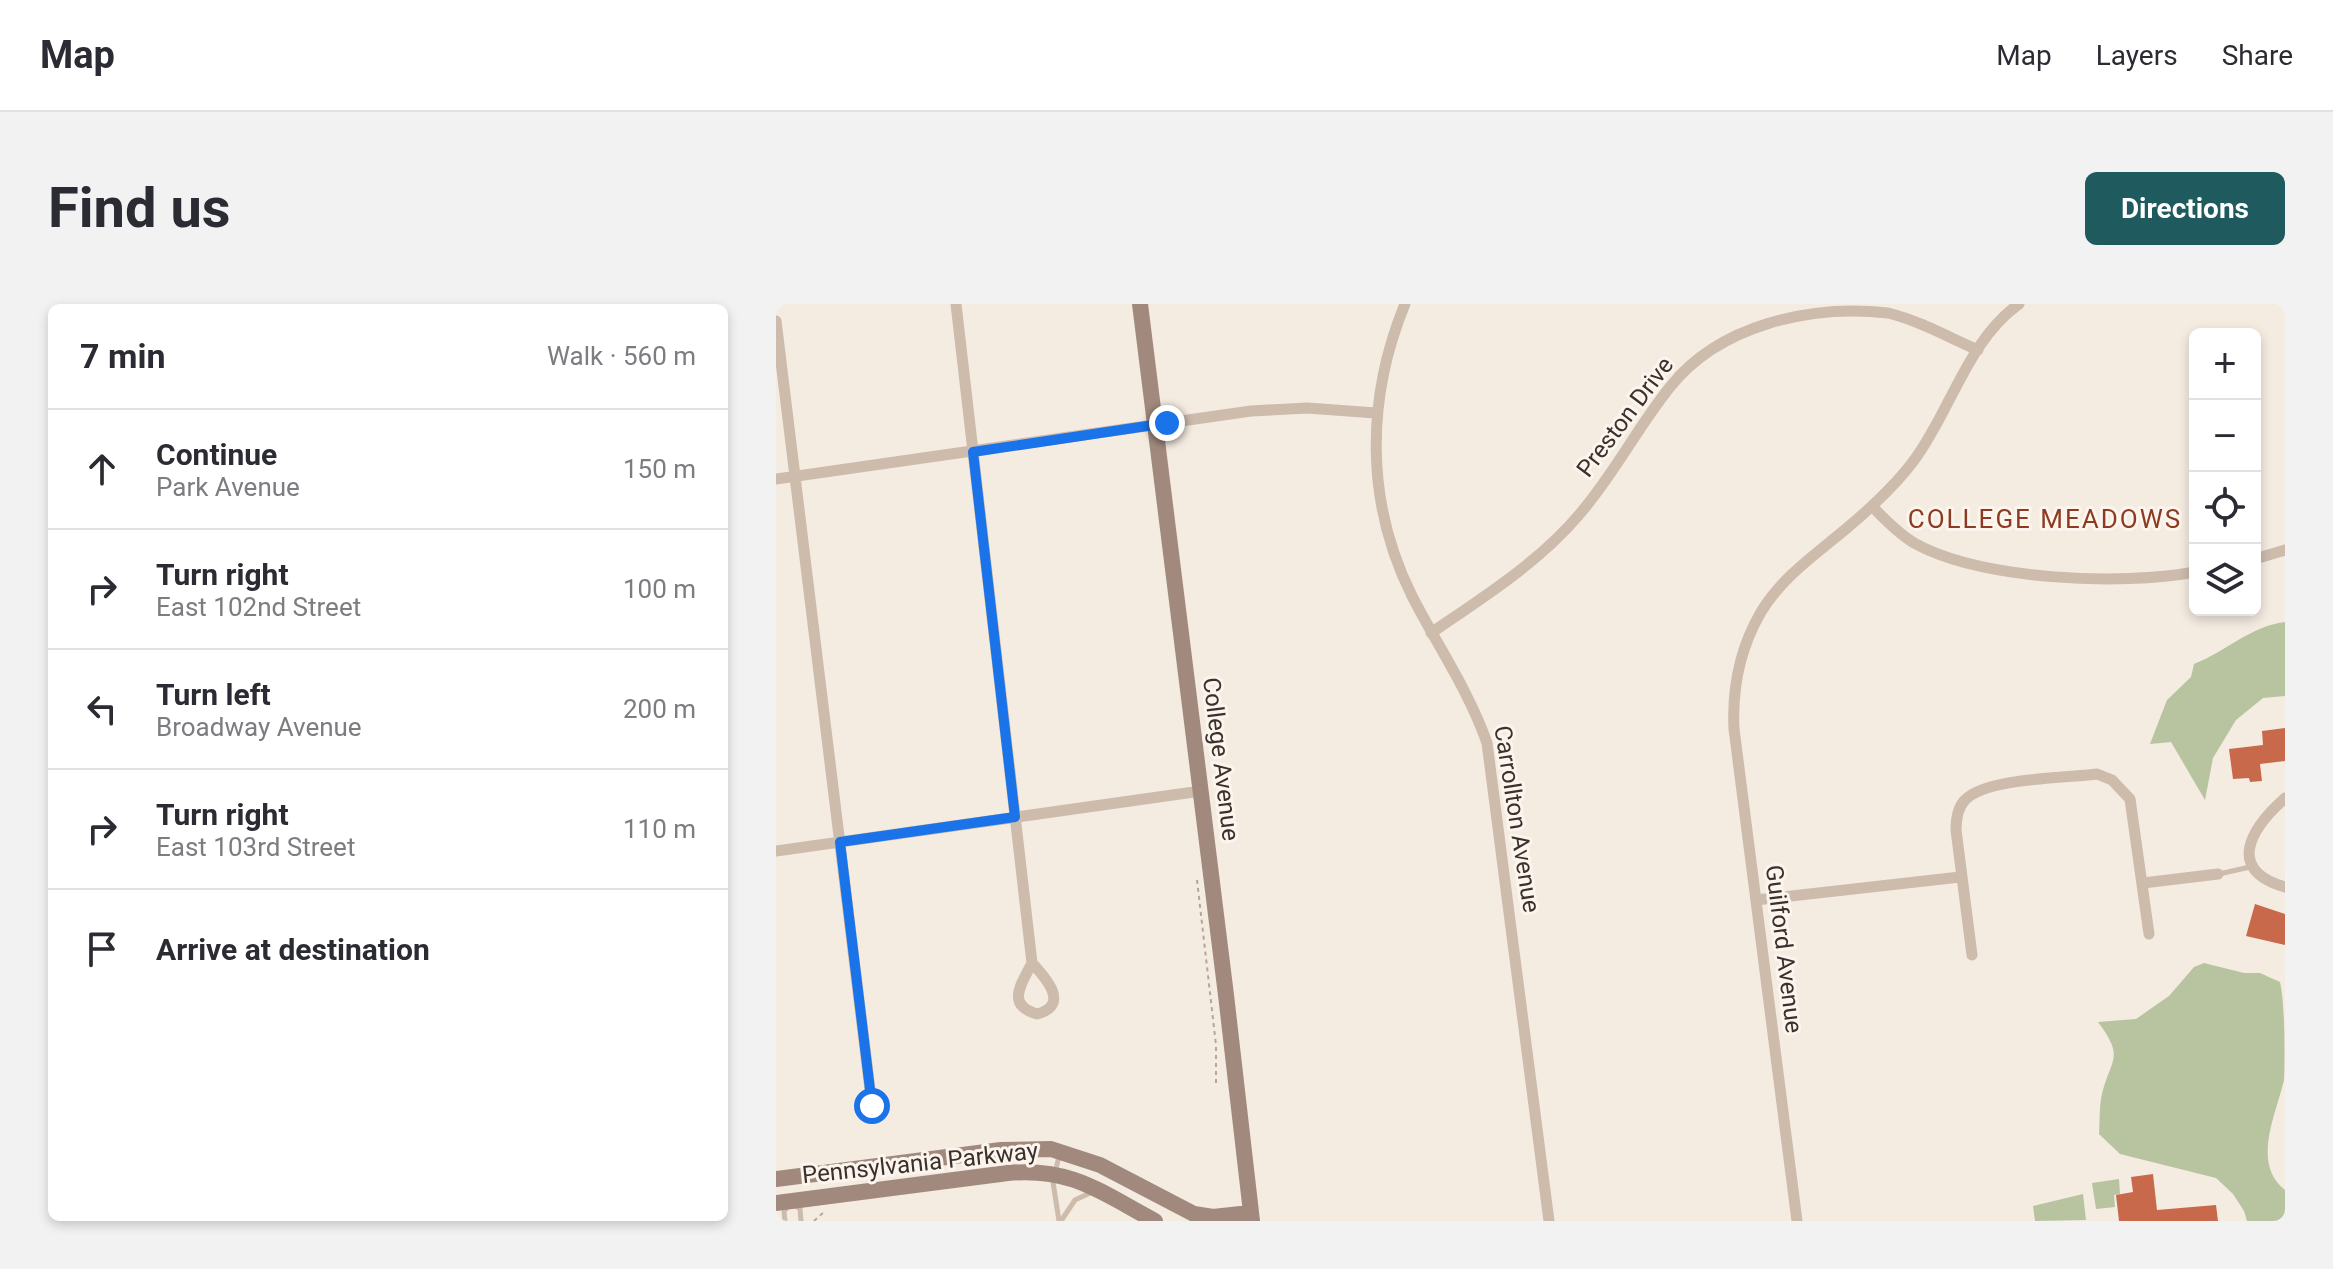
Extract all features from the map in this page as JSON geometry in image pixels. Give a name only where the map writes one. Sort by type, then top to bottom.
[{"type":"main road","name":"College Avenue","points":[[1140,304],[1251,1217]]},
{"type":"main road","name":"Pennsylvania Parkway","points":[[782,1178],[1027,1148],[1061,1151],[1100,1165],[1194,1214],[1251,1217]]},
{"type":"main road","name":"Pennsylvania Parkway","points":[[783,1202],[1008,1173],[1055,1173],[1102,1192],[1155,1221]]},
{"type":"street","points":[[956,304],[1032,963]]},
{"type":"street","name":"Carrollton Avenue","points":[[1405,304],[1391,339],[1376,413],[1377,466],[1383,505],[1394,552],[1410,592],[1477,715],[1487,743],[1549,1221]]},
{"type":"street","name":"Guilford Avenue","points":[[1797,1221],[1734,729],[1735,682],[1748,639],[1772,595],[1796,569],[1892,487],[1916,458],[1943,415],[1978,350],[1998,322],[2019,304]]},
{"type":"street","name":"Preston Drive","points":[[1431,633],[1529,563],[1569,526],[1620,461],[1671,385],[1709,348],[1734,334],[1792,313],[1850,308],[1888,313],[1937,329],[1978,350]]},
{"type":"street","points":[[776,321],[872,1106]]},
{"type":"street","points":[[776,479],[1283,409],[1376,413]]},
{"type":"street","points":[[1872,506],[1901,534],[1925,548],[1992,568],[2084,579],[2151,578],[2189,573]]},
{"type":"street","points":[[2261,557],[2285,550]]},
{"type":"street","points":[[1972,955],[1960,877],[1956,820],[1965,800],[1978,790],[2088,775],[2103,776],[2118,785],[2130,799],[2149,934]]},
{"type":"street","points":[[776,851],[1201,791]]},
{"type":"street","points":[[2285,798],[2259,825],[2251,843],[2250,867],[2258,876],[2285,887]]},
{"type":"street","points":[[2143,883],[2218,874]]},
{"type":"street","points":[[1756,900],[1960,877]]},
{"type":"lane","points":[[2218,874],[2250,867]]},
{"type":"lane","points":[[1061,1151],[1055,1173],[1056,1215],[1060,1221],[1079,1197],[1102,1192]]},
{"type":"lane","points":[[782,1178],[785,1221]]},
{"type":"lane","points":[[783,1202],[800,1209],[801,1221]]},
{"type":"green space","points":[[2285,622],[2285,696],[2263,698],[2236,720],[2213,758],[2205,800],[2171,742],[2150,744],[2167,700],[2191,677],[2194,664],[2249,634]]},
{"type":"green space","points":[[2204,963],[2244,973],[2260,973],[2280,982],[2284,1016],[2284,1080],[2272,1123],[2268,1153],[2269,1166],[2285,1190],[2285,1221],[2247,1221],[2233,1194],[2216,1178],[2120,1154],[2099,1134],[2101,1099],[2114,1051],[2098,1022],[2136,1019],[2169,996],[2194,967]]},
{"type":"green space","points":[[2119,1179],[2120,1194],[2114,1195],[2115,1207],[2096,1209],[2092,1183]]},
{"type":"green space","points":[[2083,1194],[2086,1220],[2035,1221],[2033,1206]]},
{"type":"building","points":[[2285,728],[2285,761],[2260,764],[2262,781],[2233,779],[2229,749],[2263,745],[2262,731]]},
{"type":"building","points":[[2255,904],[2285,914],[2285,945],[2246,936]]},
{"type":"building","points":[[2153,1174],[2157,1210],[2216,1205],[2218,1221],[2119,1221],[2116,1195],[2133,1192],[2131,1177]]},
{"type":"district","name":"COLLEGE MEADOWS","points":[[2045,519]]},
{"type":"route","points":[[872,1106],[840,842],[1015,817],[973,452],[1167,423]]}]
